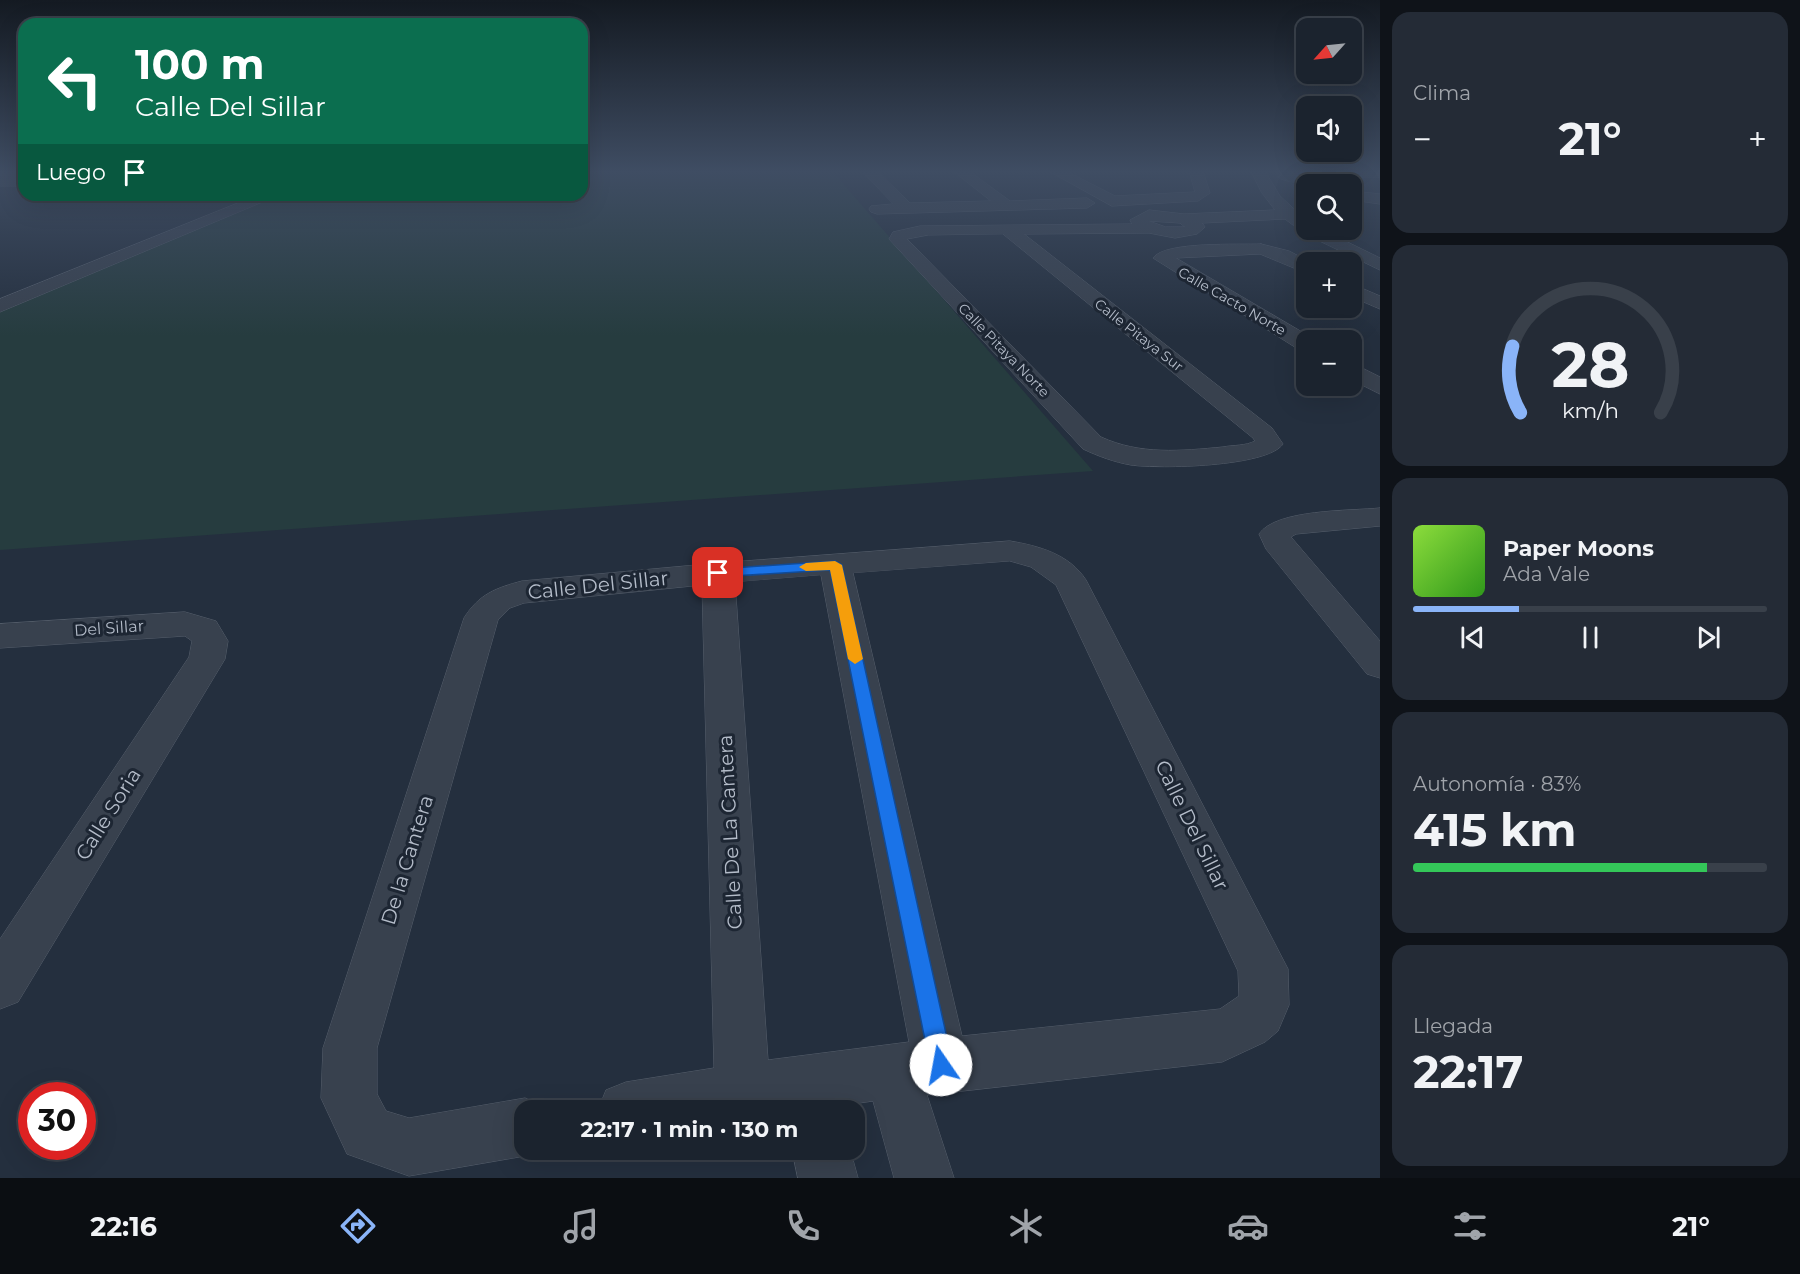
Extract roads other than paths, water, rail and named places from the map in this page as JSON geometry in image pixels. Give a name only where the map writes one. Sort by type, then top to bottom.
[{"type":"street","points":[[0,306],[195,226]]},
{"type":"street","points":[[1006,228],[1080,227],[1099,230],[1116,226]]},
{"type":"street","name":"Calle Cacto Norte","points":[[1163,226],[1204,251]]},
{"type":"street","points":[[1193,226],[1226,250]]},
{"type":"street","name":"Calle Pitaya Norte","points":[[1006,228],[904,233],[898,239],[1092,443],[1124,457]]},
{"type":"street","name":"Calle Pitaya Sur","points":[[1006,228],[1263,433],[1270,444],[1257,452],[1142,460],[1124,457]]},
{"type":"street","points":[[1333,240],[1380,265]]},
{"type":"street","points":[[1358,240],[1380,252]]},
{"type":"street","points":[[1204,251],[1270,250],[1296,263]]},
{"type":"street","name":"Calle Cacto Norte","points":[[1204,251],[1165,255],[1162,258],[1296,338]]},
{"type":"street","points":[[45,266],[80,273]]},
{"type":"street","points":[[1362,295],[1380,303]]},
{"type":"street","points":[[1362,376],[1380,387]]},
{"type":"street","points":[[1380,518],[1289,526],[1274,534],[1277,542],[1380,665]]},
{"type":"street","name":"Calle Del Sillar","points":[[505,596],[718,573],[1010,550],[1035,554],[1055,566],[1070,580],[1263,969],[1266,999],[1253,1020],[1222,1035],[917,1068],[809,1096],[742,1090],[684,1100]]},
{"type":"street","points":[[835,565],[917,1068],[924,1178]]},
{"type":"street","name":"Calle De La Cantera","points":[[718,573],[742,1090]]},
{"type":"street","name":"De la Cantera","points":[[505,596],[489,604],[481,618],[350,1048],[349,1098],[367,1134],[409,1147],[514,1129]]},
{"type":"street","name":"Del Sillar","points":[[0,636],[185,624],[204,628],[210,641]]},
{"type":"street","name":"Calle Soria","points":[[0,984],[207,659],[210,641]]},
{"type":"street","points":[[824,1160],[828,1178]]}]
